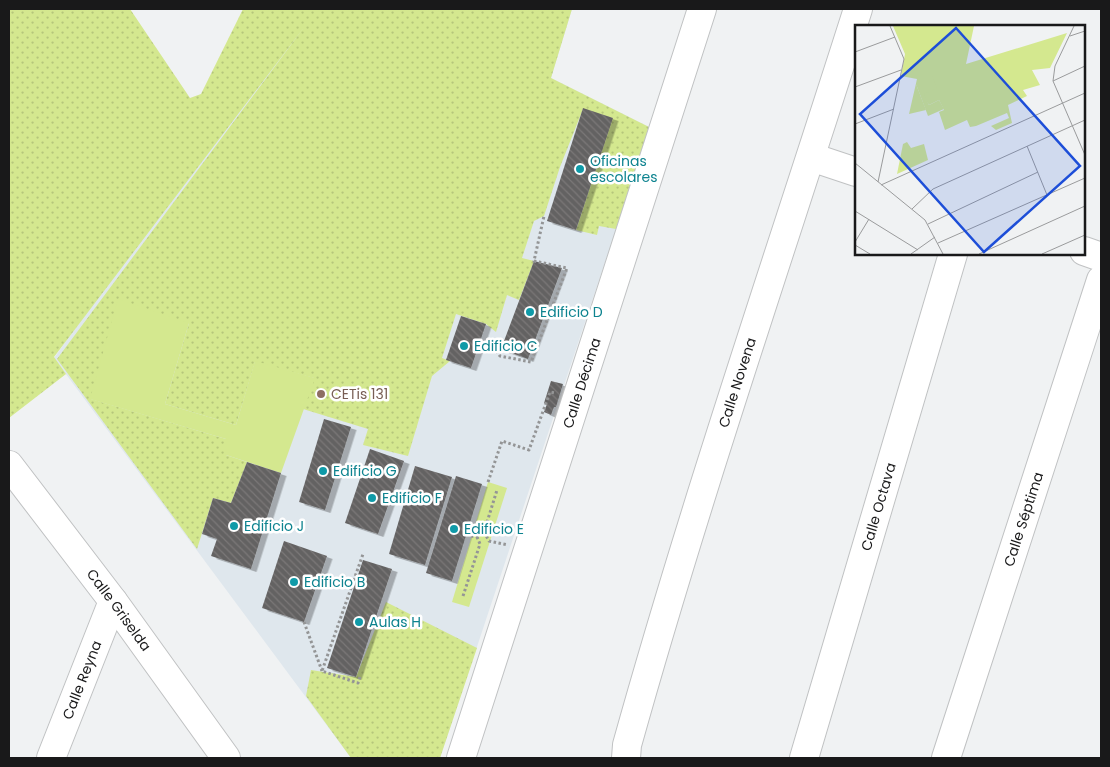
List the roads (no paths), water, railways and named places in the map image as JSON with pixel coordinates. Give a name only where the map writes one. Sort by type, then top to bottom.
[{"type":"street","name":"Calle Décima","points":[[461,758],[702,9]]},
{"type":"street","name":"Calle Novena","points":[[626,758],[627,745],[651,660],[858,9]]},
{"type":"street","points":[[811,157],[855,172]]},
{"type":"street","points":[[1085,250],[1101,257]]},
{"type":"street","name":"Calle Octava","points":[[804,758],[953,255]]},
{"type":"street","name":"Calle Séptima","points":[[946,758],[1101,280]]},
{"type":"street","name":"Calle Griselda","points":[[9,465],[113,601],[226,758]]},
{"type":"street","name":"Calle Reyna","points":[[51,758],[113,601]]},
{"type":"place","name":"Oficinas escolares","points":[[580,169]]},
{"type":"place","name":"Edificio D","points":[[530,312]]},
{"type":"place","name":"Edificio C","points":[[464,346]]},
{"type":"place","name":"CETis 131","points":[[321,394]]},
{"type":"place","name":"Edificio G","points":[[323,471]]},
{"type":"place","name":"Edificio F","points":[[372,498]]},
{"type":"place","name":"Edificio J","points":[[234,526]]},
{"type":"place","name":"Edificio E","points":[[454,529]]},
{"type":"place","name":"Edificio B","points":[[294,582]]},
{"type":"place","name":"Aulas H","points":[[359,622]]}]
